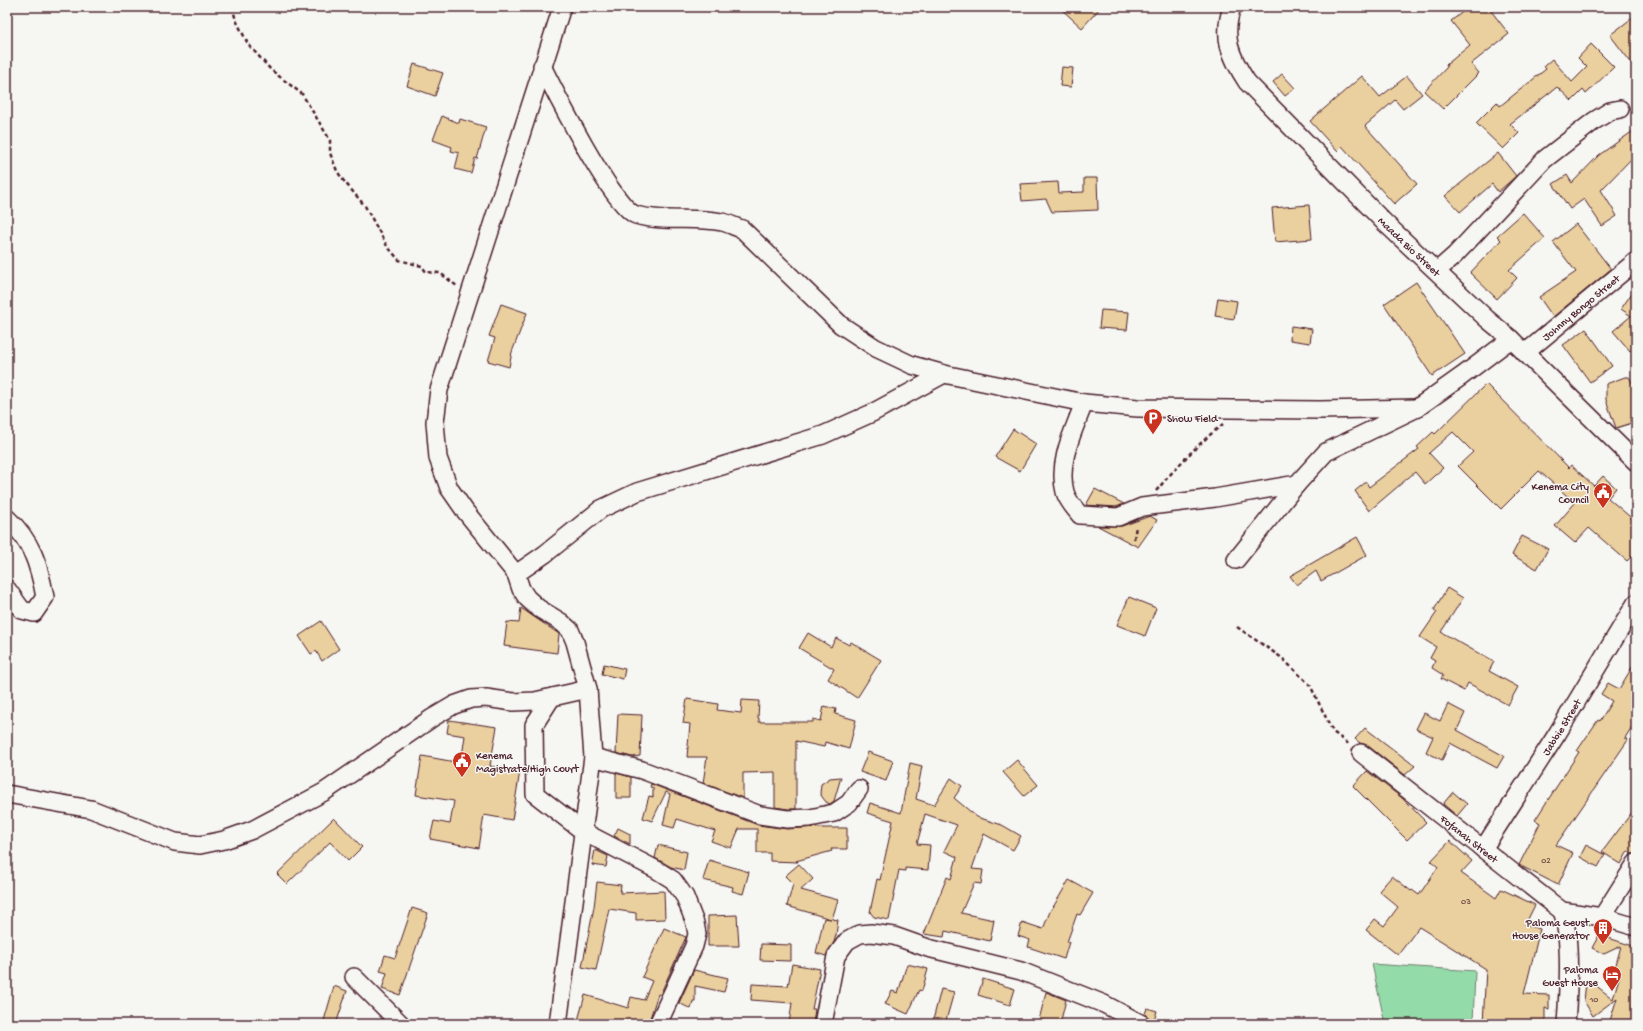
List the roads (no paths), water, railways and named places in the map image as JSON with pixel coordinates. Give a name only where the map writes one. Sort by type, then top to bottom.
[{"type":"street","points":[[558,1024],[593,757],[588,689],[570,630],[561,622],[538,608],[527,598],[521,589],[516,574],[465,511],[449,488],[438,458],[436,422],[439,390],[511,170],[542,66],[562,7]]},
{"type":"street","name":"Maada Bio Street","points":[[1232,7],[1227,21],[1228,44],[1235,64],[1247,82],[1384,222],[1511,339],[1636,462]]},
{"type":"street","points":[[542,66],[568,120],[622,204],[634,214],[648,218],[722,222],[742,229],[841,325],[876,348],[912,365],[944,374],[1084,403],[1138,408],[1243,410],[1417,408]]},
{"type":"street","points":[[1437,271],[1455,255],[1545,159],[1594,121],[1610,111],[1620,109]]},
{"type":"street","name":"Johnny Bongo Street","points":[[1525,353],[1636,261]]},
{"type":"street","points":[[1236,560],[1297,484],[1326,452],[1417,408],[1511,339]]},
{"type":"street","points":[[516,574],[545,554],[601,509],[637,492],[823,434],[872,413],[908,392],[944,374]]},
{"type":"street","points":[[1084,403],[1068,447],[1062,471],[1065,493],[1080,515],[1118,517],[1142,507],[1215,498],[1297,484]]},
{"type":"street","points":[[7,518],[20,530],[35,555],[45,597],[34,613],[22,610],[7,589]]},
{"type":"street","name":"Jabbie Street","points":[[1483,849],[1557,734],[1636,603]]},
{"type":"street","points":[[7,794],[91,809],[175,842],[200,845],[224,840],[252,830],[324,792],[432,718],[471,699],[486,698],[513,702],[535,702],[588,689]]},
{"type":"street","points":[[552,698],[534,724],[535,794],[584,832],[657,870],[673,880],[686,897],[695,923],[696,934],[694,946],[658,1024]]},
{"type":"street","name":"Fofanah Street","points":[[1361,753],[1562,911],[1602,917],[1636,927]]},
{"type":"street","points":[[593,757],[642,770],[760,815],[780,818],[810,818],[834,813],[849,803],[859,789]]},
{"type":"street","points":[[1602,917],[1636,863]]},
{"type":"street","points":[[1562,911],[1566,921],[1567,938],[1566,1024]]},
{"type":"street","points":[[824,1024],[836,956],[847,941],[860,934],[871,933],[894,936],[928,948],[1021,971],[1104,1004],[1142,1024]]},
{"type":"street","points":[[354,977],[401,1024]]},
{"type":"place","name":"Show Field","points":[[1153,435]]},
{"type":"place","name":"Kenema City Council","points":[[1603,509]]},
{"type":"place","name":"Kenema Magistrate/High Court","points":[[462,778]]},
{"type":"place","name":"Paloma Geust House Generator","points":[[1603,945]]},
{"type":"place","name":"Paloma Guest House","points":[[1612,992]]}]
